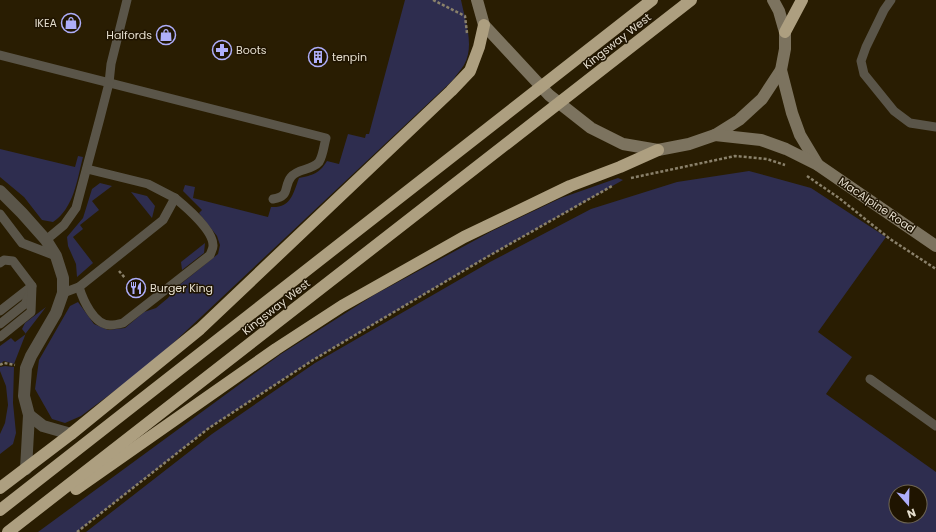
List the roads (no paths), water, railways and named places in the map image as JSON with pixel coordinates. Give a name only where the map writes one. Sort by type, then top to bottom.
[{"type":"highway","name":"Kingsway West","points":[[0,510],[652,0]]},
{"type":"highway","name":"Kingsway West","points":[[8,532],[691,0]]},
{"type":"highway","points":[[785,32],[802,0]]},
{"type":"highway","points":[[0,488],[71,434],[200,329],[451,91],[470,71],[479,47],[484,25]]},
{"type":"highway","points":[[14,532],[276,349],[342,306],[464,237],[570,186],[620,168],[658,150]]},
{"type":"main road","points":[[477,0],[484,25],[549,95],[591,128],[623,144],[658,150],[689,144],[715,135],[739,120],[762,99],[781,70],[785,49],[785,32],[779,11],[773,0]]},
{"type":"main road","name":"MacAlpine Road","points":[[781,70],[792,113],[800,135],[818,165]]},
{"type":"main road","name":"MacAlpine Road","points":[[715,135],[761,140],[786,149],[818,165],[936,246]]},
{"type":"street","points":[[0,192],[22,213],[46,240],[56,256],[63,278],[63,293],[56,313],[31,356],[26,368],[24,396],[29,415],[26,469]]},
{"type":"street","points":[[29,415],[43,426],[71,434]]},
{"type":"lane","points":[[46,240],[64,225],[76,208],[109,83],[111,64],[127,0]]},
{"type":"lane","points":[[891,0],[884,10],[866,47],[861,61],[864,74],[894,111],[910,123],[936,127]]},
{"type":"lane","points":[[0,55],[326,138],[321,158],[318,163],[308,169],[295,172],[290,178],[286,193],[280,198],[273,199]]},
{"type":"lane","points":[[79,287],[83,301],[97,320],[109,325],[123,323],[210,255],[213,247],[212,238],[193,214],[175,198],[148,184],[87,169]]},
{"type":"lane","points":[[63,293],[79,287],[163,220],[175,198]]},
{"type":"lane","points":[[0,214],[22,243],[56,256]]},
{"type":"lane","points":[[0,263],[4,260],[13,261],[32,286],[31,312],[0,337]]},
{"type":"lane","points":[[0,311],[32,286]]},
{"type":"lane","points":[[0,324],[25,304],[32,286]]},
{"type":"lane","points":[[870,379],[936,426]]},
{"type":"place","name":"IKEA","points":[[71,23]]},
{"type":"place","name":"Halfords","points":[[166,35]]},
{"type":"place","name":"Boots","points":[[222,50]]},
{"type":"place","name":"tenpin","points":[[318,57]]},
{"type":"place","name":"Burger King","points":[[136,288]]}]
